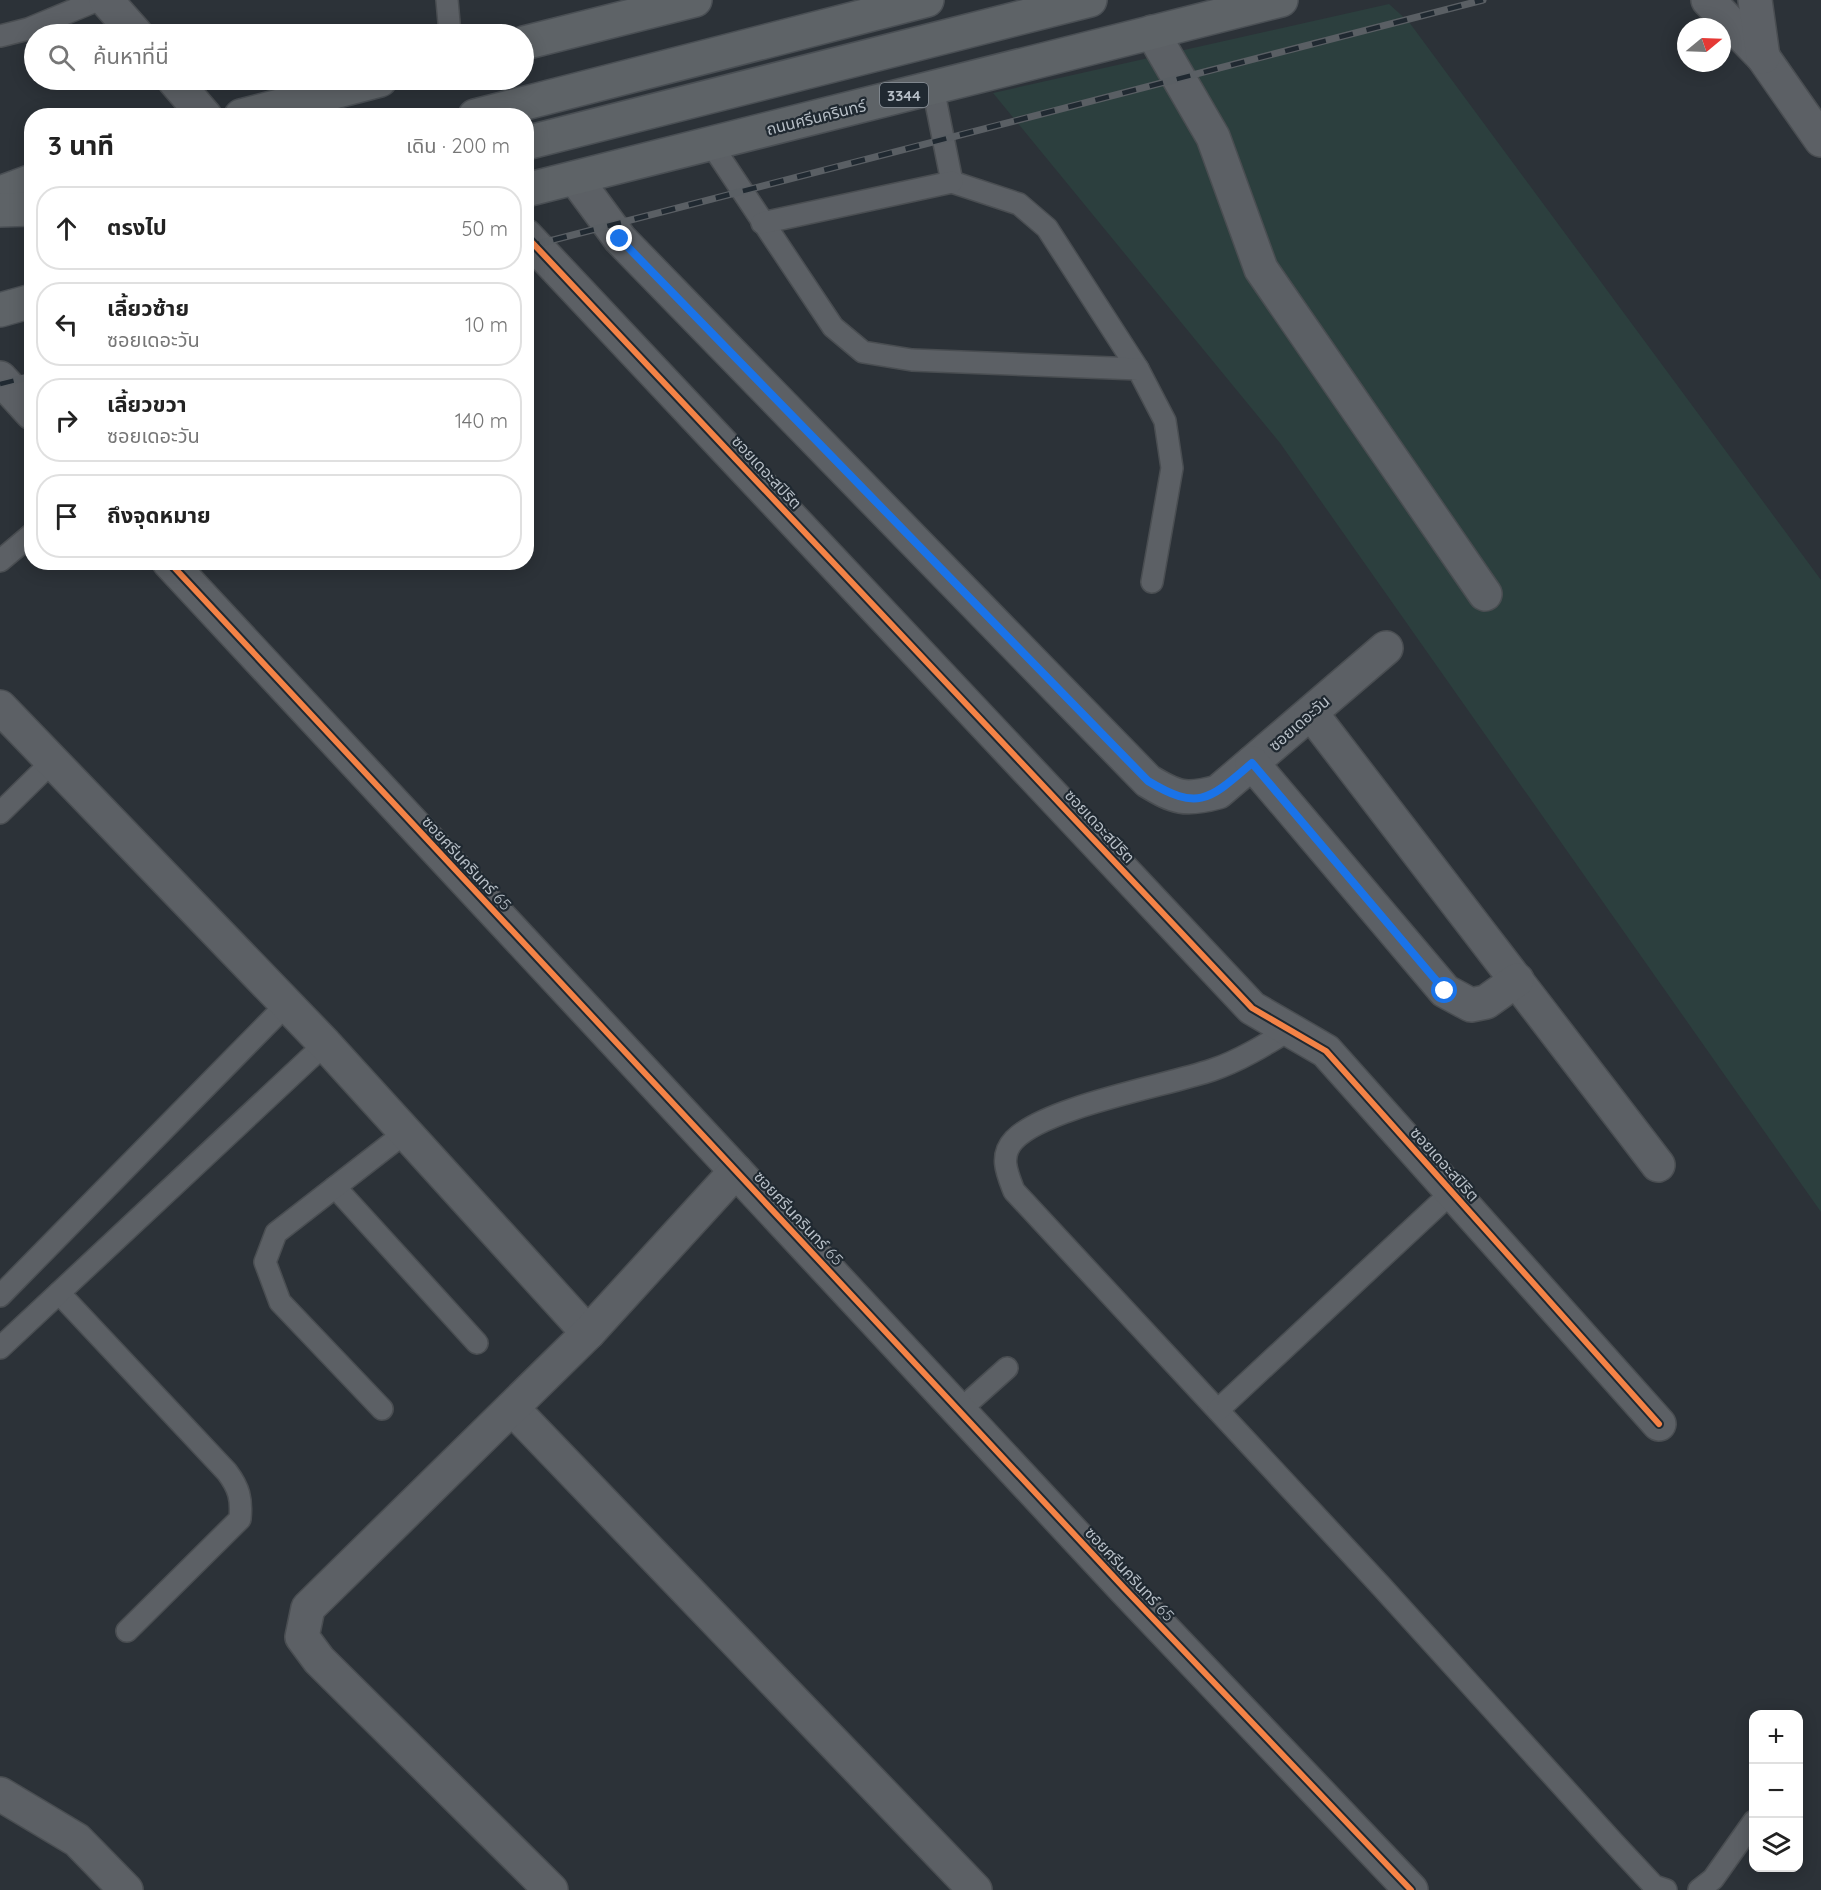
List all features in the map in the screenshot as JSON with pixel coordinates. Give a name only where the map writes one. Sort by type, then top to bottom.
[{"type":"main road","points":[[534,40],[695,0]]},
{"type":"main road","points":[[506,108],[927,0]]},
{"type":"main road","points":[[534,141],[1090,0]]},
{"type":"main road","name":"ถนนศรีนครินทร์","points":[[534,188],[1281,0]]},
{"type":"main road","points":[[272,108],[341,90]]},
{"type":"main road","points":[[0,193],[24,184]]},
{"type":"main road","points":[[0,210],[24,209]]},
{"type":"main road","points":[[0,310],[24,303]]},
{"type":"street","points":[[106,0],[127,24]]},
{"type":"street","points":[[1708,0],[1763,57],[1821,140]]},
{"type":"street","points":[[1755,0],[1763,57]]},
{"type":"street","points":[[1152,32],[1213,137],[1262,269],[1485,594]]},
{"type":"street","points":[[183,90],[199,108]]},
{"type":"street","name":"ซอยเดอะวัน","points":[[575,178],[620,239],[1148,781],[1173,796],[1194,799],[1218,792],[1386,648]]},
{"type":"street","name":"ซอยเดอะสปิริต","points":[[534,245],[1252,1008],[1326,1051],[1659,1424]]},
{"type":"street","points":[[0,378],[24,404]]},
{"type":"street","name":"ซอยศรีนครินทร์ 65","points":[[176,570],[1411,1890]]},
{"type":"street","points":[[0,707],[54,760],[325,1044],[588,1333]]},
{"type":"street","points":[[1311,713],[1658,1165]]},
{"type":"street","points":[[1252,763],[1445,991],[1471,1005],[1486,1002],[1516,980]]},
{"type":"street","points":[[551,1890],[319,1660],[302,1637],[308,1608],[588,1333],[736,1170]]},
{"type":"street","points":[[512,1408],[975,1890]]},
{"type":"street","points":[[0,1794],[77,1840],[126,1890]]},
{"type":"lane","points":[[40,24],[98,0]]},
{"type":"lane","points":[[447,0],[449,24]]},
{"type":"lane","points":[[0,36],[24,30]]},
{"type":"lane","points":[[933,88],[952,182]]},
{"type":"lane","points":[[711,144],[833,327],[863,352],[912,360],[1138,369]]},
{"type":"lane","points":[[762,223],[952,182],[1019,204],[1047,228],[1138,369],[1165,421],[1172,468],[1152,582]]},
{"type":"lane","points":[[0,561],[24,541]]},
{"type":"lane","points":[[0,813],[54,760]]},
{"type":"lane","points":[[0,1296],[286,1004]]},
{"type":"lane","points":[[1289,1030],[1255,1051],[1214,1070],[1049,1118],[1014,1140],[1005,1155],[1005,1169],[1014,1191],[1654,1886],[1666,1890]]},
{"type":"lane","points":[[0,1348],[325,1044]]},
{"type":"lane","points":[[382,1409],[280,1302],[265,1262],[276,1233],[406,1132]]},
{"type":"lane","points":[[335,1187],[477,1343]]},
{"type":"lane","points":[[1218,1410],[1452,1192]]},
{"type":"lane","points":[[59,1293],[227,1472],[237,1485],[242,1501],[240,1519],[127,1631]]},
{"type":"lane","points":[[960,1410],[1007,1368]]},
{"type":"lane","points":[[1699,1890],[1713,1880],[1749,1828]]},
{"type":"green space","points":[[1389,4],[1409,22],[1821,580],[1821,1212],[1280,443],[993,93]]},
{"type":"railway","points":[[534,245],[1483,0]]},
{"type":"railway","points":[[0,384],[24,378]]},
{"type":"cycle path","points":[[534,245],[1252,1008],[1326,1051],[1659,1424]]},
{"type":"cycle path","points":[[176,570],[1125,1589],[1411,1890]]},
{"type":"route","points":[[620,239],[1148,781],[1173,796],[1194,799],[1218,792],[1252,763],[1445,991]]}]
